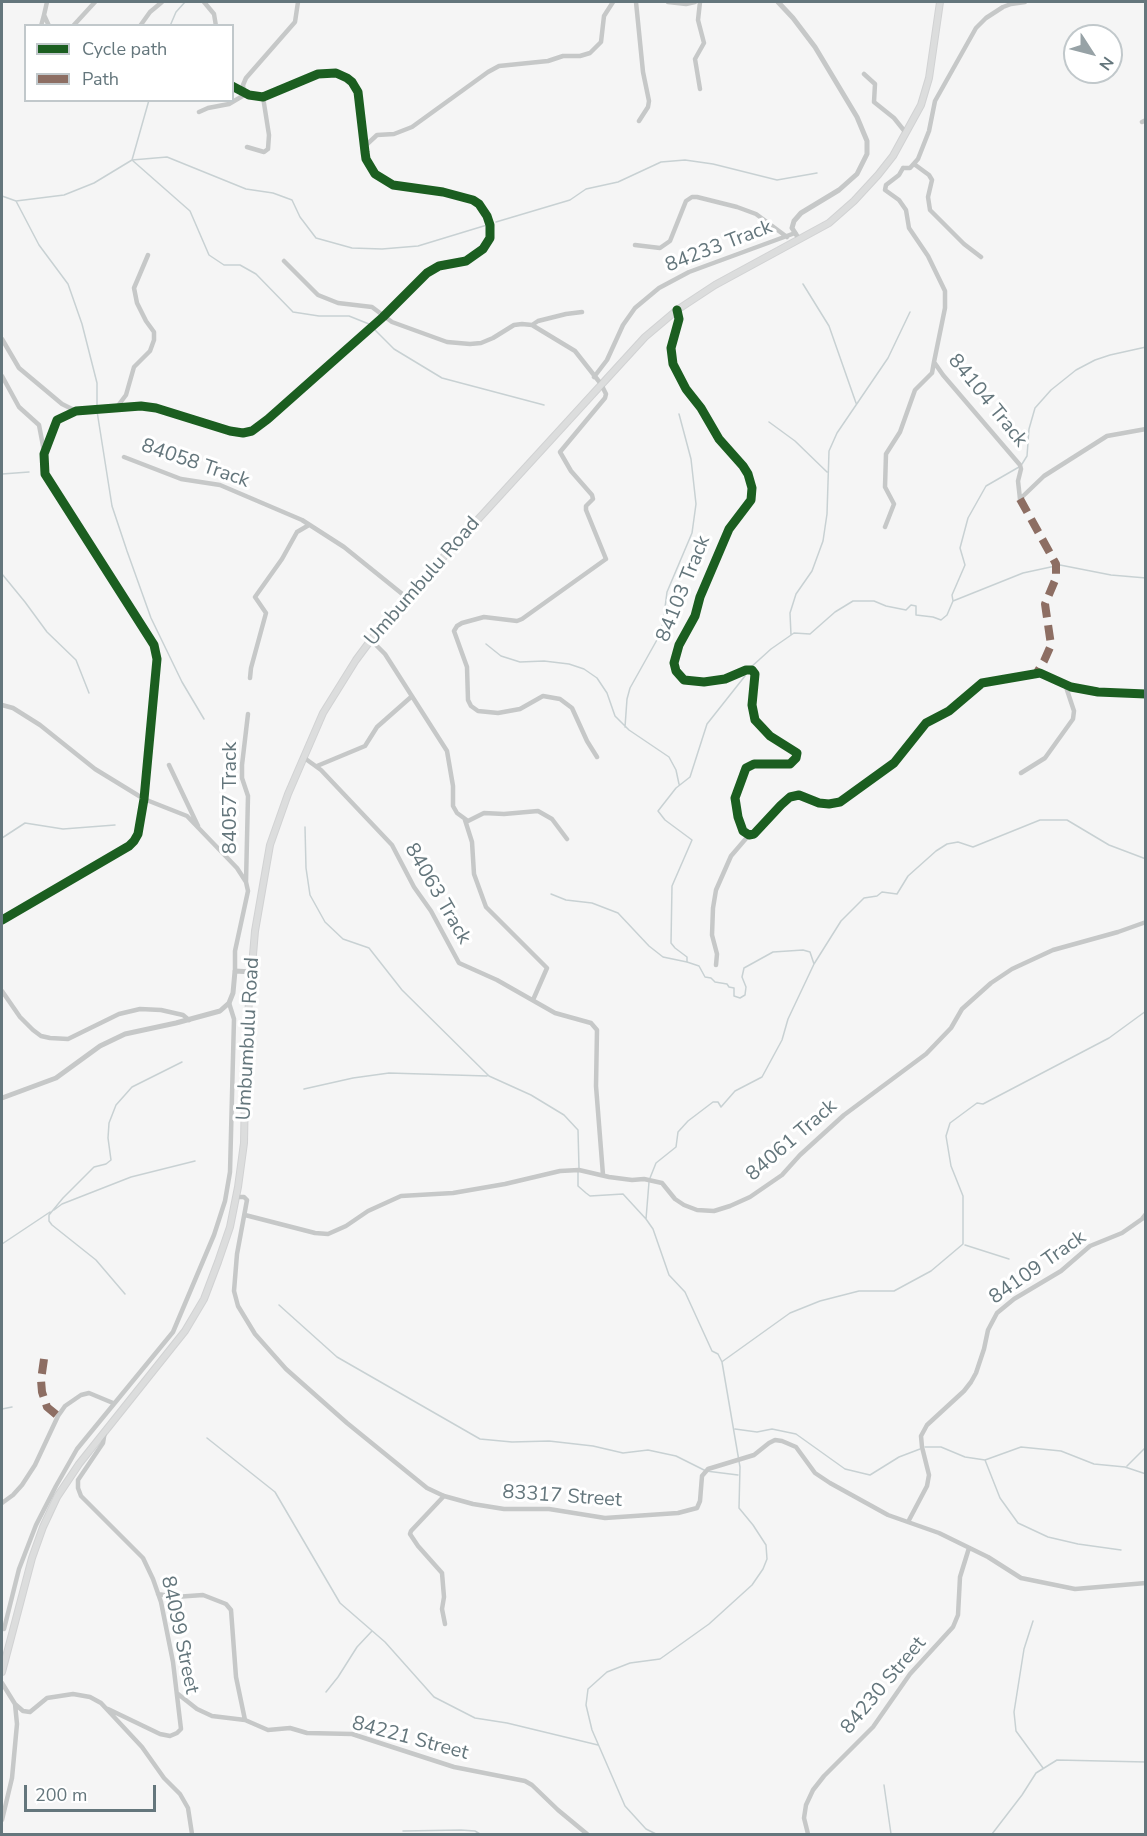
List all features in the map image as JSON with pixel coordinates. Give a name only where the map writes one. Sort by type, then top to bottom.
[{"type":"main road","name":"Umbumbulu Road","points":[[2,1672],[43,1527],[57,1497],[79,1464],[180,1337],[204,1299],[230,1227],[244,1143],[246,1038],[256,922],[270,845],[303,757],[324,713],[370,639],[645,337],[677,310],[715,285],[797,236],[829,223],[878,175],[893,156],[921,105],[929,78],[940,2]]},
{"type":"street","points":[[42,24],[47,2]]},
{"type":"street","points":[[75,24],[95,2]]},
{"type":"street","points":[[141,24],[150,12],[162,2]]},
{"type":"street","points":[[204,2],[214,14],[216,24]]},
{"type":"street","points":[[246,94],[243,89],[244,82],[295,22],[298,2]]},
{"type":"street","points":[[364,147],[377,135],[394,134],[412,127],[499,66],[548,61],[563,56],[580,56],[590,53],[601,42],[604,16],[613,2]]},
{"type":"street","points":[[636,2],[643,72],[649,101],[639,121]]},
{"type":"street","points":[[668,2],[686,4],[695,2]]},
{"type":"street","points":[[700,2],[698,20],[704,43],[695,59],[700,89]]},
{"type":"street","points":[[778,2],[815,47],[860,122],[867,141],[867,154],[857,174],[839,190],[796,218],[792,225],[797,236]]},
{"type":"street","points":[[893,156],[903,168],[908,169],[914,164],[924,146],[935,100],[976,28],[1003,7],[1025,2]]},
{"type":"street","points":[[44,15],[48,24]]},
{"type":"street","points":[[44,453],[57,420],[76,411],[148,407],[230,431],[243,433],[252,431],[383,317],[428,273],[439,266],[465,261],[483,249],[490,238],[490,225],[483,209],[468,198],[403,187],[386,182],[375,174],[370,167],[364,147],[358,92],[352,81],[342,75],[330,72],[318,74],[263,97],[246,94],[234,87]]},
{"type":"street","points":[[864,74],[875,84],[874,102],[894,118],[906,133]]},
{"type":"street","points":[[234,102],[246,94]]},
{"type":"street","points":[[247,147],[264,152],[268,149],[269,135],[263,97]]},
{"type":"street","points":[[199,112],[233,102]]},
{"type":"street","points":[[914,164],[932,180],[928,197],[930,210],[964,244],[981,257]]},
{"type":"street","name":"84104 Track","points":[[903,168],[899,175],[886,185],[885,190],[906,210],[909,228],[928,256],[945,291],[945,308],[934,362],[1020,465],[1018,481],[1020,499],[1044,476],[1107,436],[1146,429]]},
{"type":"street","points":[[635,245],[660,248],[670,241],[687,201],[692,197],[737,207],[756,214],[786,237]]},
{"type":"street","name":"84233 Track","points":[[594,377],[607,360],[623,325],[635,308],[659,288],[689,272],[786,237],[797,236]]},
{"type":"street","points":[[117,407],[126,395],[134,367],[150,351],[154,340],[154,332],[137,303],[134,288],[148,255]]},
{"type":"street","points":[[284,261],[318,295],[338,303],[372,307],[383,317],[424,335],[447,342],[462,344],[488,340],[514,325],[532,325],[575,351],[601,384],[605,398],[560,452],[571,471],[592,495],[593,499],[586,506],[586,510],[606,559],[522,619],[517,621],[484,617],[462,623],[454,631],[467,667],[468,700],[471,706],[478,711],[498,713],[520,708],[543,696],[560,699],[572,708],[597,757]]},
{"type":"street","name":"84103 Track","points":[[677,310],[679,319],[671,348],[673,364],[718,439],[743,466],[752,488],[751,500],[729,529],[700,597],[695,616],[679,645],[674,663],[676,671],[684,680],[704,682],[725,680],[740,672],[752,670],[755,674],[752,705],[755,720],[770,736],[797,753],[796,758],[790,764],[754,764],[746,768],[742,774],[735,798],[735,807],[740,825],[749,835]]},
{"type":"street","points":[[532,325],[537,321],[560,315],[582,312]]},
{"type":"street","points":[[2,339],[19,368],[62,404],[76,411]]},
{"type":"street","points":[[885,527],[894,504],[885,487],[886,454],[900,432],[915,390],[932,373],[934,362]]},
{"type":"street","points":[[2,376],[19,407],[39,425],[45,474],[154,645],[157,659],[144,799],[138,834],[134,841],[2,920]]},
{"type":"street","name":"84058 Track","points":[[124,457],[181,479],[220,485],[302,520],[344,547],[406,597]]},
{"type":"street","points":[[250,678],[250,668],[266,613],[255,597],[282,559],[297,532],[309,525]]},
{"type":"street","points":[[370,639],[385,654],[447,751],[453,786],[453,806],[465,820],[472,842],[474,874],[483,902],[547,968],[533,1000]]},
{"type":"street","points":[[716,965],[717,954],[712,935],[716,890],[731,856],[749,835],[759,831],[772,814],[790,797],[799,795],[819,803],[840,802],[894,763],[926,723],[949,711],[982,683],[1040,673],[1071,687],[1098,692],[1146,694]]},
{"type":"street","points":[[1021,773],[1046,758],[1073,719],[1074,711],[1065,684]]},
{"type":"street","points":[[317,766],[365,746],[377,727],[411,697]]},
{"type":"street","points":[[2,705],[13,708],[40,725],[94,769],[144,799],[186,816],[237,868],[246,882]]},
{"type":"street","name":"84057 Track","points":[[235,971],[235,951],[248,891],[246,882],[248,796],[242,778],[242,765],[248,714]]},
{"type":"street","name":"84063 Track","points":[[303,757],[317,766],[392,844],[414,887],[431,911],[459,963],[555,1013],[591,1023],[597,1030],[596,1086],[603,1175]]},
{"type":"street","points":[[169,765],[200,831]]},
{"type":"street","points":[[465,820],[468,821],[484,813],[538,811],[552,819],[567,839]]},
{"type":"street","name":"84061 Track","points":[[245,1215],[315,1233],[328,1234],[346,1226],[368,1211],[401,1196],[475,1189],[560,1171],[579,1170],[662,1182],[675,1199],[684,1205],[697,1210],[714,1211],[750,1197],[782,1175],[800,1155],[844,1115],[938,1044],[962,1009],[991,983],[1012,969],[1053,950],[1146,922]]},
{"type":"street","points":[[2,1098],[56,1078],[100,1047],[125,1034],[220,1011],[229,1003],[233,993],[235,971],[252,972]]},
{"type":"street","points":[[2,991],[20,1017],[33,1030],[41,1036],[50,1038],[68,1039],[119,1014],[140,1009],[161,1010],[183,1015],[189,1020]]},
{"type":"street","points":[[12,1632],[3,1628],[19,1569],[36,1525],[77,1449],[173,1332],[214,1235],[225,1201],[230,1172],[234,1018],[229,1003]]},
{"type":"street","points":[[225,1201],[244,1197],[248,1200],[245,1215]]},
{"type":"street","name":"84109 Track","points":[[908,1521],[922,1496],[929,1475],[921,1448],[921,1436],[927,1425],[971,1382],[984,1350],[988,1330],[997,1313],[1014,1299],[1061,1271],[1090,1246],[1122,1233],[1146,1214]]},
{"type":"street","name":"83317 Street","points":[[245,1215],[237,1254],[234,1291],[238,1306],[255,1334],[286,1369],[347,1423],[427,1488],[444,1496],[504,1509],[549,1509],[605,1518],[678,1513],[697,1508],[700,1501],[702,1476],[708,1468],[754,1455],[775,1440],[796,1447],[815,1473],[877,1510],[927,1527],[988,1557],[1021,1578],[1058,1587],[1083,1589],[1146,1583]]},
{"type":"street","points":[[173,1332],[180,1337]]},
{"type":"street","points":[[2,1503],[13,1496],[35,1465],[65,1406],[81,1395],[89,1393],[113,1403]]},
{"type":"street","name":"84099 Street","points":[[105,1431],[103,1443],[78,1479],[78,1488],[81,1496],[143,1558],[153,1579],[178,1694],[181,1729],[170,1736],[160,1734],[108,1709]]},
{"type":"street","points":[[444,1496],[410,1534],[442,1573],[444,1597],[442,1609],[445,1624]]},
{"type":"street","name":"84230 Street","points":[[808,1834],[804,1818],[806,1805],[813,1790],[873,1727],[910,1674],[953,1627],[958,1615],[960,1577],[969,1548]]},
{"type":"street","points":[[158,1594],[175,1598],[203,1595],[226,1604],[231,1610],[236,1677],[245,1720]]},
{"type":"street","points":[[2,1683],[15,1704],[23,1711],[30,1712],[47,1698],[72,1694],[95,1699],[108,1709],[185,1801],[192,1834]]},
{"type":"street","name":"84221 Street","points":[[178,1694],[203,1713],[245,1720],[268,1730],[290,1728],[308,1733],[352,1734],[454,1767],[525,1781],[587,1834]]},
{"type":"street","points":[[2,1820],[14,1767],[17,1724],[15,1704]]},
{"type":"waterway","points":[[171,24],[176,12],[185,2]]},
{"type":"waterway","points":[[148,102],[132,160],[190,211],[209,255],[224,265],[240,265],[256,274],[293,312],[319,316],[349,316],[369,324]]},
{"type":"waterway","points":[[2,196],[16,201],[64,195],[94,183],[132,160],[167,157],[246,189],[273,193],[292,200],[300,217],[316,238],[352,248],[382,249],[418,246],[487,225]]},
{"type":"waterway","points":[[496,222],[570,200],[586,189],[618,182],[661,162],[685,160],[713,164],[777,180],[817,173]]},
{"type":"waterway","points":[[16,201],[39,245],[68,284],[82,324],[97,383],[97,406]]},
{"type":"waterway","points":[[803,284],[829,326],[856,403]]},
{"type":"waterway","points":[[791,635],[790,613],[796,594],[812,571],[823,541],[827,514],[829,451],[837,433],[888,358],[910,312]]},
{"type":"waterway","points":[[373,328],[394,349],[442,378],[544,405]]},
{"type":"waterway","points":[[1022,464],[1027,456],[1029,429],[1035,408],[1051,390],[1076,370],[1095,360],[1146,347]]},
{"type":"waterway","points":[[97,411],[112,506],[127,551],[151,618],[182,682],[204,719]]},
{"type":"waterway","points":[[625,727],[630,688],[658,638],[663,623],[667,592],[692,533],[696,504],[691,459],[679,414]]},
{"type":"waterway","points":[[769,422],[795,441],[827,472]]},
{"type":"waterway","points":[[750,668],[794,633],[810,634],[835,612],[853,601],[874,601],[906,610],[911,605],[916,606],[916,615],[941,620],[947,615],[953,601],[952,595],[965,565],[960,548],[968,518],[986,486],[1019,467]]},
{"type":"waterway","points":[[2,474],[29,472]]},
{"type":"waterway","points":[[953,601],[1023,573],[1060,565],[1111,575],[1146,578]]},
{"type":"waterway","points":[[2,574],[47,632],[76,660],[89,693]]},
{"type":"waterway","points":[[486,644],[501,656],[520,662],[544,661],[569,664],[584,669],[597,678],[607,693],[615,716],[629,730],[669,757],[676,770],[679,784]]},
{"type":"waterway","points":[[650,1178],[656,1163],[676,1147],[678,1132],[688,1121],[713,1102],[718,1102],[721,1107],[735,1091],[762,1077],[782,1040],[788,1019],[814,964],[810,952],[803,950],[773,952],[744,968],[742,977],[746,987],[745,995],[740,998],[734,996],[734,988],[705,977],[699,966],[687,962],[687,957],[671,943],[672,886],[692,840],[665,820],[658,811],[676,788],[690,777],[707,724],[745,676]]},
{"type":"waterway","points":[[814,964],[841,921],[864,898],[877,896],[882,892],[897,894],[908,876],[947,844],[958,842],[973,847],[1040,820],[1067,820],[1109,845],[1146,859]]},
{"type":"waterway","points":[[2,838],[25,823],[63,829],[115,825]]},
{"type":"waterway","points":[[305,827],[306,868],[310,895],[325,922],[343,939],[369,948],[402,990],[489,1076],[531,1095],[564,1115],[578,1130],[579,1168]]},
{"type":"waterway","points":[[551,894],[566,900],[592,903],[618,913],[649,946],[663,957],[687,962]]},
{"type":"waterway","points":[[723,1361],[790,1313],[820,1301],[859,1291],[894,1291],[931,1271],[963,1244],[963,1196],[951,1166],[946,1136],[950,1123],[977,1103],[983,1104],[1109,1038],[1146,1011]]},
{"type":"waterway","points":[[125,1294],[96,1260],[52,1225],[49,1215],[94,1167],[111,1160],[108,1138],[109,1123],[116,1105],[132,1087],[182,1062]]},
{"type":"waterway","points":[[304,1089],[389,1073],[487,1076]]},
{"type":"waterway","points":[[54,1210],[62,1204],[131,1177],[195,1161]]},
{"type":"waterway","points":[[578,1172],[578,1186],[590,1196],[623,1194],[646,1219]]},
{"type":"waterway","points":[[649,1182],[646,1219],[653,1229],[669,1275],[685,1292],[712,1351],[718,1354],[722,1362],[740,1467],[739,1508],[766,1545],[767,1559],[752,1585],[709,1624],[660,1659],[630,1663],[607,1672],[588,1689],[586,1705],[592,1730],[625,1806],[646,1829],[656,1834]]},
{"type":"waterway","points":[[2,1244],[50,1212]]},
{"type":"waterway","points":[[965,1245],[1009,1259]]},
{"type":"waterway","points":[[279,1305],[337,1357],[480,1439],[512,1442],[549,1441],[593,1446],[623,1453],[648,1450],[676,1456],[706,1471],[738,1475]]},
{"type":"waterway","points":[[2,1409],[12,1407]]},
{"type":"waterway","points":[[735,1429],[757,1432],[772,1429],[796,1434],[845,1469],[870,1475],[899,1457],[920,1449]]},
{"type":"waterway","points":[[207,1438],[275,1492],[340,1603],[385,1642],[434,1697],[475,1718],[507,1723],[598,1745]]},
{"type":"waterway","points":[[925,1447],[941,1447],[965,1457],[985,1460],[1021,1447],[1061,1451],[1094,1464],[1125,1467],[1146,1474]]},
{"type":"waterway","points":[[1127,1466],[1146,1447]]},
{"type":"waterway","points":[[985,1460],[1000,1498],[1018,1523],[1048,1537],[1121,1550]]},
{"type":"waterway","points":[[1033,1621],[1024,1649],[1014,1712],[1016,1731],[1043,1768]]},
{"type":"waterway","points":[[326,1692],[357,1647],[372,1631]]},
{"type":"waterway","points":[[992,1834],[1036,1773],[1057,1760],[1146,1762]]},
{"type":"waterway","points":[[884,1785],[891,1834]]},
{"type":"waterway","points":[[403,1831],[461,1830],[475,1831],[480,1834]]},
{"type":"marked path","points":[[1020,499],[1056,564],[1056,578],[1045,604],[1051,645],[1036,674]]},
{"type":"marked path","points":[[44,1359],[42,1392],[47,1407],[58,1416]]},
{"type":"cycle path","points":[[2,920],[129,846],[138,834],[144,799],[157,659],[154,645],[45,474],[44,454],[57,420],[76,411],[141,406],[156,408],[230,431],[243,433],[252,431],[383,317],[427,273],[439,266],[466,261],[483,249],[490,238],[487,216],[479,204],[473,200],[443,192],[393,185],[375,174],[366,159],[358,92],[347,78],[336,73],[318,74],[263,97],[249,95],[234,87]]},
{"type":"cycle path","points":[[677,310],[679,319],[671,348],[673,364],[686,389],[701,408],[719,439],[743,466],[752,488],[751,500],[729,529],[700,597],[695,616],[679,645],[674,663],[676,671],[684,680],[704,682],[725,679],[746,670],[752,670],[755,674],[752,705],[755,720],[770,736],[797,753],[796,758],[790,764],[754,764],[746,768],[735,798],[743,831],[749,835],[754,834],[790,797],[799,795],[819,803],[840,802],[894,763],[926,723],[949,711],[982,683],[1040,673],[1071,687],[1098,692],[1146,694]]}]
